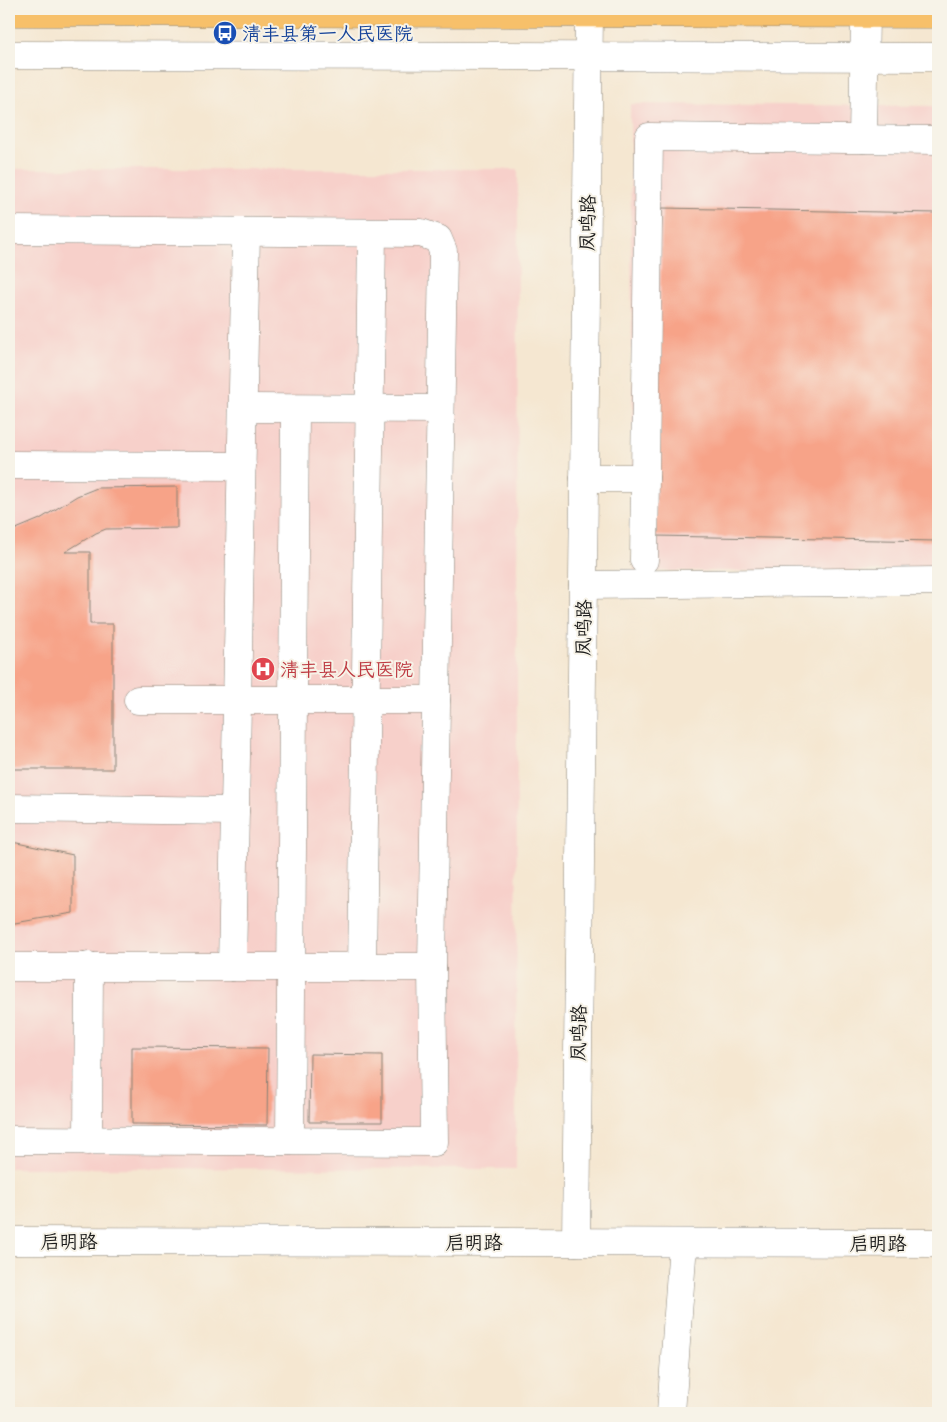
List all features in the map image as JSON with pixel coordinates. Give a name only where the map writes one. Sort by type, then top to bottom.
[{"type":"main road","points":[[9,12],[938,14]]},
{"type":"street","name":"凤鸣路","points":[[576,1242],[589,13]]},
{"type":"street","points":[[863,139],[864,14]]},
{"type":"street","points":[[9,55],[938,58]]},
{"type":"street","points":[[644,560],[648,137],[938,140]]},
{"type":"street","points":[[9,230],[421,233],[438,239],[443,251],[432,967],[434,1142],[9,1140]]},
{"type":"street","points":[[232,967],[246,232]]},
{"type":"street","points":[[362,967],[372,233]]},
{"type":"street","points":[[243,408],[440,409]]},
{"type":"street","points":[[290,1141],[295,409]]},
{"type":"street","points":[[9,465],[242,466]]},
{"type":"street","points":[[584,478],[645,478]]},
{"type":"street","points":[[583,585],[938,581]]},
{"type":"street","points":[[138,700],[436,700]]},
{"type":"street","points":[[9,808],[235,811]]},
{"type":"street","points":[[88,1140],[89,966]]},
{"type":"street","points":[[9,967],[432,967]]},
{"type":"street","name":"启明路","points":[[9,1241],[938,1243]]},
{"type":"street","points":[[671,1413],[683,1243]]},
{"type":"shaded area","points":[[630,104],[938,106],[938,571],[634,571]]},
{"type":"shaded area","name":"清丰县人民医院","points":[[9,169],[518,169],[516,1169],[9,1168]]},
{"type":"building","points":[[662,208],[938,213],[938,541],[655,536]]},
{"type":"building","points":[[177,487],[177,528],[106,529],[65,552],[90,552],[90,624],[113,624],[113,769],[9,769],[9,532],[40,519],[77,496],[97,488]]},
{"type":"building","points":[[9,842],[73,855],[73,913],[9,924]]},
{"type":"building","points":[[132,1047],[268,1048],[267,1125],[132,1124]]},
{"type":"building","points":[[310,1054],[382,1055],[382,1122],[309,1122]]},
{"type":"place","name":"清丰县第一人民医院","points":[[225,33]]},
{"type":"place","name":"清丰县人民医院","points":[[263,669]]}]
